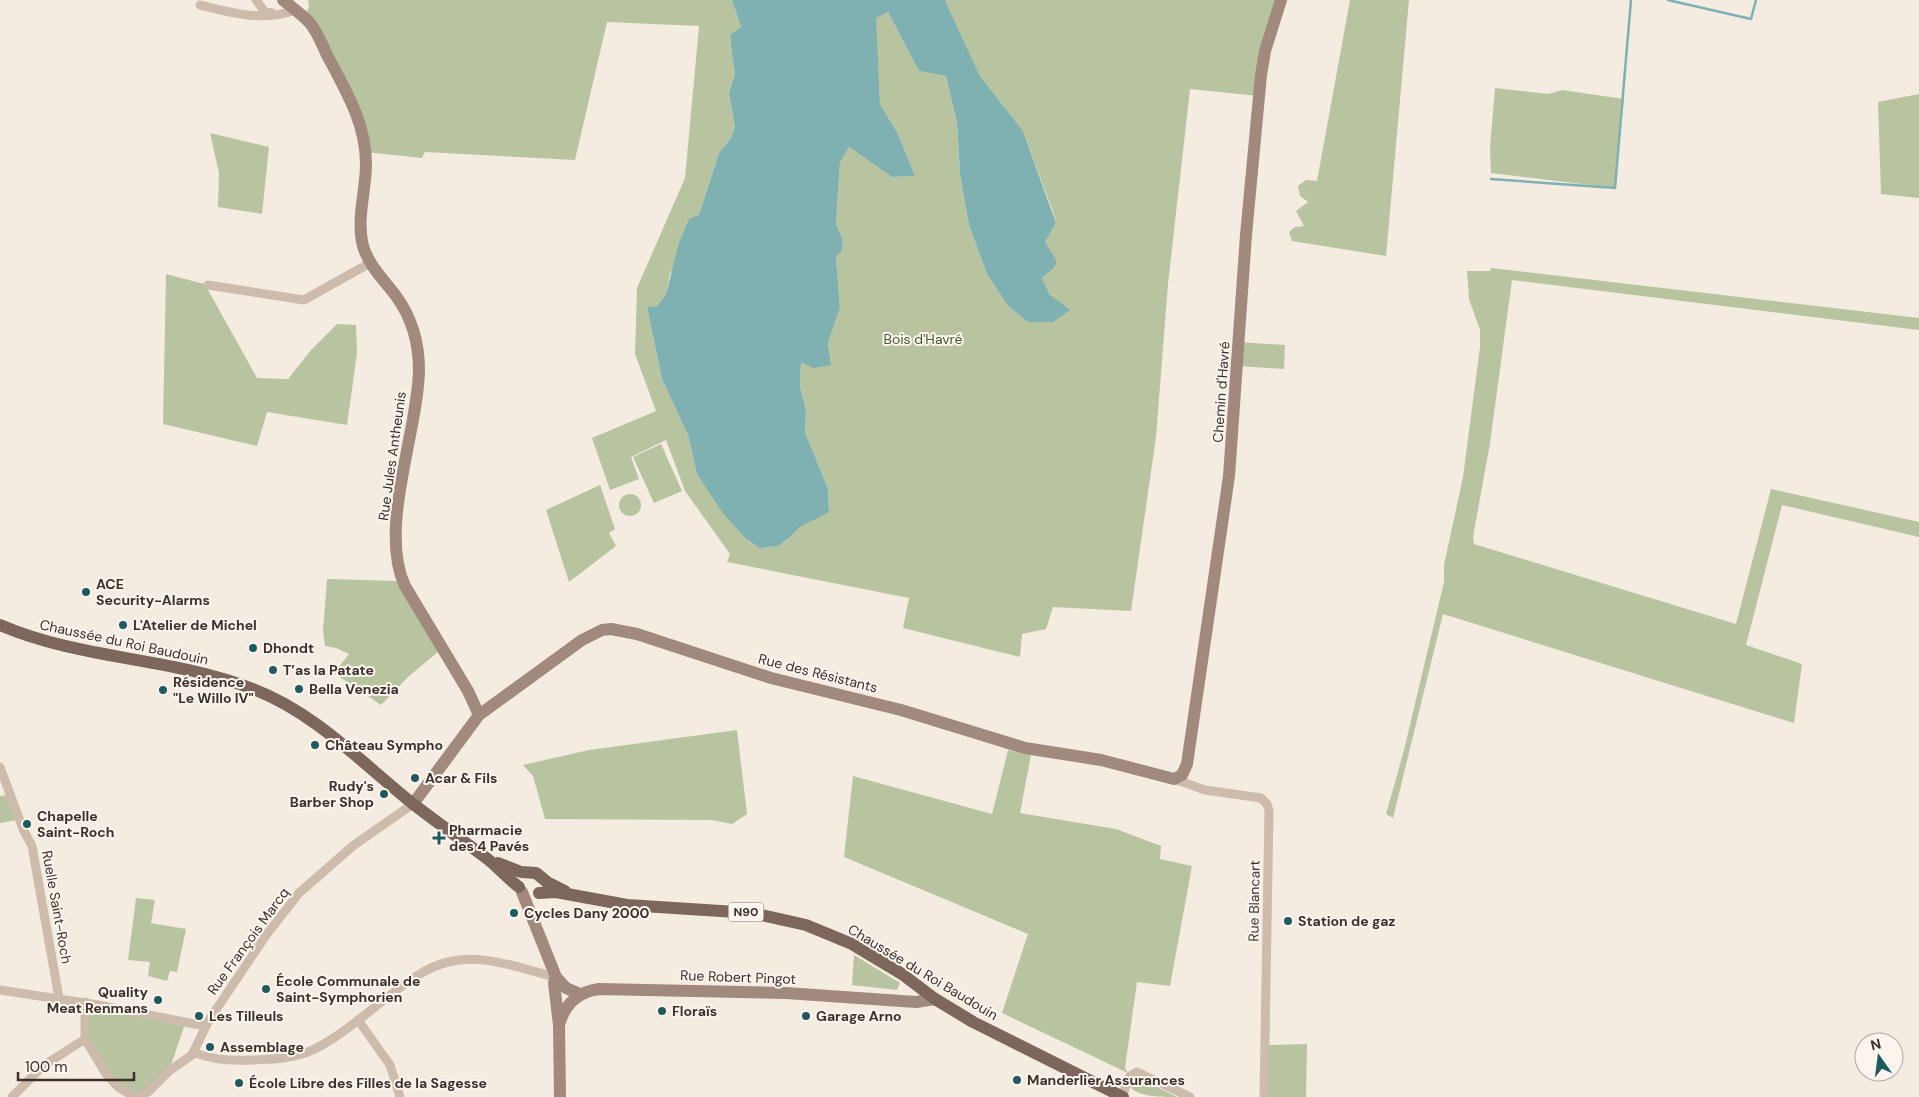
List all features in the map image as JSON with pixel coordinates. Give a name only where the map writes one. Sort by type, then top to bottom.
[{"type":"main road","name":"Chaussée du Roi Baudouin","points":[[0,625],[45,642],[188,670],[255,689],[307,719],[413,804],[486,858],[520,889]]},
{"type":"main road","name":"Chaussée du Roi Baudouin","points":[[486,858],[514,870],[527,873]]},
{"type":"main road","points":[[534,872],[540,876],[543,885],[538,894],[529,896],[520,889],[520,879],[527,873],[534,872]]},
{"type":"main road","name":"Chaussée du Roi Baudouin","points":[[540,876],[552,885],[577,895]]},
{"type":"main road","name":"Chaussée du Roi Baudouin","points":[[538,894],[577,895],[627,905],[752,913],[806,925],[852,944],[902,974],[973,1022],[1123,1097]]},
{"type":"street","points":[[256,0],[265,12],[280,16]]},
{"type":"street","name":"Rue Jules Antheunis","points":[[283,0],[310,23],[356,110],[361,128],[366,170],[360,229],[363,246],[370,263],[405,309],[412,324],[418,354],[418,384],[398,508],[396,549],[398,569],[405,586],[468,691],[479,715]]},
{"type":"street","name":"Chemin d'Havré","points":[[1174,779],[1182,775],[1187,764],[1221,538],[1234,420],[1246,235],[1259,89],[1265,51],[1281,0]]},
{"type":"street","points":[[200,5],[235,14],[280,16],[295,10]]},
{"type":"street","points":[[208,285],[304,300],[370,263]]},
{"type":"street","name":"Rue des Résistants","points":[[479,715],[582,640],[602,630],[611,629],[637,634],[771,678],[901,710],[1024,748],[1108,762],[1174,779]]},
{"type":"street","points":[[413,804],[479,715]]},
{"type":"street","name":"Ruelle Saint-Roch","points":[[0,767],[23,829],[32,846],[59,998]]},
{"type":"street","name":"Rue Blancart","points":[[1174,779],[1205,790],[1257,796],[1267,804],[1269,811],[1264,1097]]},
{"type":"street","name":"Rue François Marcq","points":[[193,1052],[205,1026],[267,934],[299,893],[354,845],[413,804]]},
{"type":"street","points":[[520,889],[532,914],[556,977],[566,988],[580,994],[565,1008],[559,1025]]},
{"type":"street","points":[[532,914],[532,907],[538,894]]},
{"type":"street","points":[[85,1002],[85,1039],[106,1074],[118,1087],[131,1095],[141,1096],[153,1089],[170,1071],[187,1061],[193,1052],[238,1061],[288,1058],[308,1052],[358,1020],[427,969],[450,961],[471,958],[492,961],[556,977]]},
{"type":"street","points":[[556,977],[554,983],[559,1025],[560,1097]]},
{"type":"street","name":"Rue Robert Pingot","points":[[580,994],[594,989],[609,988],[786,993],[916,1002],[935,998]]},
{"type":"street","points":[[0,990],[85,1002],[205,1026]]},
{"type":"street","points":[[358,1020],[390,1065],[400,1097]]},
{"type":"street","points":[[12,1097],[49,1062],[85,1039]]},
{"type":"street","points":[[1123,1097],[1130,1076],[1137,1072],[1190,1097]]},
{"type":"street","points":[[114,1097],[118,1087]]},
{"type":"green space","name":"Bois d'Havré","points":[[308,0],[732,0],[741,27],[731,35],[735,74],[729,93],[735,127],[731,138],[719,153],[699,215],[670,274],[666,294],[657,306],[647,307],[662,379],[688,435],[697,474],[745,538],[762,547],[773,547],[784,542],[801,526],[829,512],[828,489],[805,432],[806,409],[800,387],[801,362],[831,365],[828,343],[840,308],[836,257],[842,251],[843,240],[836,224],[840,161],[849,147],[892,177],[915,176],[898,134],[880,104],[875,18],[888,12],[919,71],[946,76],[957,123],[960,174],[969,225],[987,274],[1008,306],[1028,322],[1053,322],[1050,295],[1042,278],[1053,269],[1045,242],[1056,223],[1053,212],[1023,131],[980,76],[945,0],[1281,0],[1258,96],[1190,89],[1168,284],[1156,437],[1131,611],[1053,607],[1046,629],[1022,634],[1020,657],[903,628],[909,598],[727,562],[730,554],[685,491],[666,440],[631,457],[639,479],[610,490],[592,438],[656,411],[635,354],[637,288],[685,178],[699,26],[607,22],[575,160],[425,152],[422,158],[365,152],[365,144],[303,17],[309,8]]},
{"type":"green space","points":[[1350,0],[1409,0],[1386,256],[1292,241],[1289,232],[1295,227],[1304,226],[1296,211],[1308,202],[1300,196],[1298,186],[1306,180],[1317,181]]},
{"type":"green space","points":[[1495,88],[1548,94],[1562,90],[1624,99],[1615,188],[1491,173],[1490,147]]},
{"type":"green space","points":[[1919,94],[1919,198],[1881,194],[1878,102]]},
{"type":"green space","points":[[210,133],[269,147],[262,214],[218,207],[219,173]]},
{"type":"green space","points":[[1491,268],[1919,318],[1919,330],[1512,280],[1490,443],[1473,537],[1474,544],[1736,624],[1771,489],[1919,522],[1919,537],[1782,505],[1746,645],[1802,664],[1794,723],[1443,614],[1393,818],[1386,814],[1404,750],[1444,582],[1444,565],[1463,477],[1480,347],[1480,330],[1469,299],[1467,271],[1490,271]]},
{"type":"green space","points":[[166,274],[208,285],[207,288],[257,378],[288,379],[311,350],[337,324],[356,325],[357,353],[347,425],[267,412],[257,446],[163,424]]},
{"type":"green space","points":[[1239,342],[1285,345],[1284,369],[1237,366]]},
{"type":"green space","points":[[661,444],[682,491],[654,503],[633,457]]},
{"type":"green space","points":[[600,485],[615,529],[609,533],[616,546],[569,582],[546,510]]},
{"type":"green space","points":[[626,494],[634,494],[641,501],[641,509],[634,516],[626,516],[619,509],[619,501]]},
{"type":"green space","points":[[327,579],[398,581],[438,652],[408,677],[381,705],[334,673],[349,654],[336,648],[325,646],[323,631]]},
{"type":"green space","points":[[737,730],[747,814],[732,824],[712,820],[545,819],[533,776],[523,765],[589,750]]},
{"type":"green space","points":[[1008,750],[1031,755],[1020,813],[1116,829],[1161,846],[1160,859],[1192,866],[1170,986],[1137,982],[1125,1068],[1128,1073],[1002,1013],[1028,934],[844,857],[853,776],[992,814]]},
{"type":"green space","points":[[8,795],[17,820],[0,823],[0,796]]},
{"type":"green space","points":[[136,898],[155,900],[151,923],[186,929],[177,972],[170,971],[167,981],[148,976],[150,962],[128,960]]},
{"type":"green space","points":[[854,955],[900,983],[897,990],[852,985]]},
{"type":"green space","points":[[92,1008],[186,1021],[169,1071],[141,1096],[118,1087],[85,1039],[87,1012]]},
{"type":"green space","points":[[1307,1044],[1306,1097],[1268,1097],[1268,1045]]},
{"type":"green space","points":[[1135,1075],[1142,1076],[1141,1079],[1177,1097],[1150,1096],[1133,1090],[1130,1086]]},
{"type":"water","points":[[732,0],[945,0],[980,76],[1023,131],[1056,223],[1045,242],[1057,262],[1053,269],[1042,278],[1050,295],[1070,310],[1053,322],[1028,322],[1008,306],[987,274],[969,225],[960,174],[957,123],[946,76],[919,71],[888,12],[876,18],[880,104],[898,134],[915,176],[892,177],[849,147],[840,162],[836,224],[843,240],[842,251],[836,257],[840,308],[828,343],[831,365],[813,368],[801,362],[800,387],[806,409],[805,432],[828,489],[829,512],[800,527],[778,546],[760,548],[745,538],[723,513],[697,474],[688,435],[662,379],[647,307],[657,306],[666,294],[679,243],[689,219],[699,215],[719,153],[731,138],[735,127],[729,93],[735,74],[730,35],[741,27]]},
{"type":"waterway","points":[[1491,179],[1615,188],[1631,0]]},
{"type":"waterway","points":[[1668,0],[1751,19],[1756,0]]},
{"type":"place","name":"ACE Security-Alarms","points":[[86,592]]},
{"type":"place","name":"L'Atelier de Michel","points":[[123,625]]},
{"type":"place","name":"Dhondt","points":[[253,648]]},
{"type":"place","name":"T’as la Patate","points":[[273,670]]},
{"type":"place","name":"Bella Venezia","points":[[299,689]]},
{"type":"place","name":"Résidence \"Le Willo IV\"","points":[[163,690]]},
{"type":"place","name":"Château Sympho","points":[[315,745]]},
{"type":"place","name":"Acar & Fils","points":[[415,778]]},
{"type":"place","name":"Rudy's Barber Shop","points":[[384,794]]},
{"type":"place","name":"Chapelle Saint-Roch","points":[[27,824]]},
{"type":"place","name":"Pharmacie des 4 Pavés","points":[[439,838]]},
{"type":"place","name":"Cycles Dany 2000","points":[[514,913]]},
{"type":"place","name":"Station de gaz","points":[[1288,921]]},
{"type":"place","name":"École Communale de Saint-Symphorien","points":[[266,989]]},
{"type":"place","name":"Quality Meat Renmans","points":[[158,1000]]},
{"type":"place","name":"Floraïs","points":[[662,1011]]},
{"type":"place","name":"Les Tilleuls","points":[[199,1016]]},
{"type":"place","name":"Garage Arno","points":[[806,1016]]},
{"type":"place","name":"Assemblage","points":[[210,1047]]},
{"type":"place","name":"Manderlier Assurances","points":[[1017,1080]]},
{"type":"place","name":"École Libre des Filles de la Sagesse","points":[[239,1083]]}]
